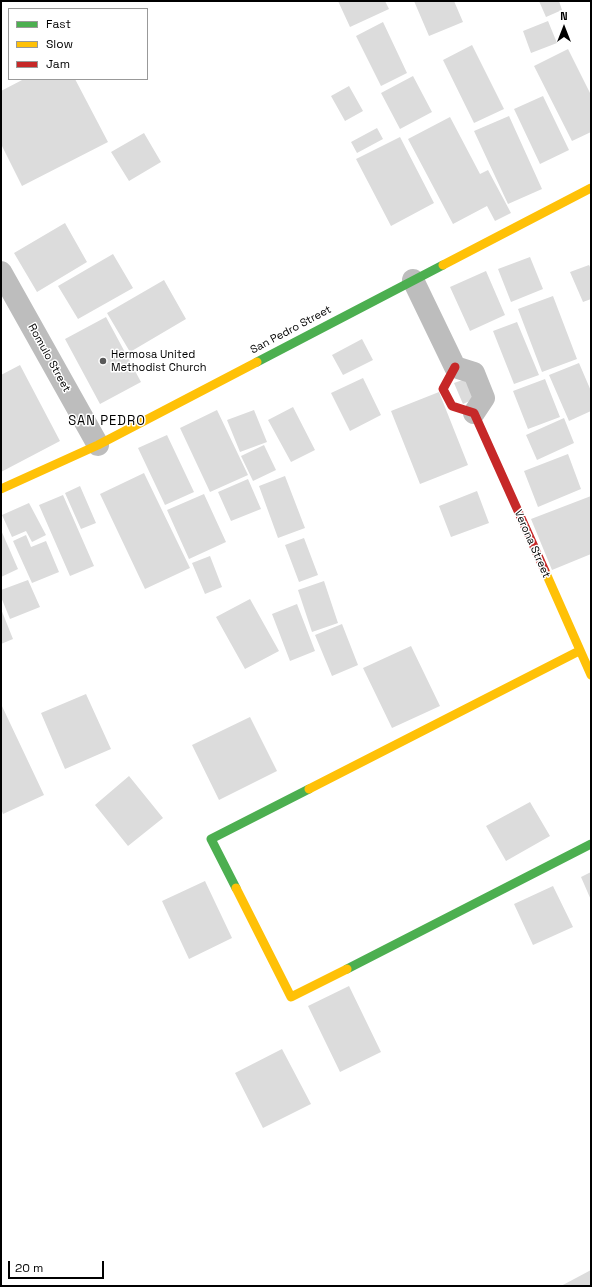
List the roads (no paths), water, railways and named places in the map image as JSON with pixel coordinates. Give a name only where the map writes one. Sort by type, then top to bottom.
[{"type":"street","name":"San Pedro Street","points":[[1,489],[98,445],[591,188]]},
{"type":"street","name":"Romulo Street","points":[[1,272],[98,445]]},
{"type":"street","points":[[413,280],[455,367],[474,373],[484,398],[474,413],[452,406],[443,389],[455,367]]},
{"type":"street","name":"Verona Street","points":[[474,413],[591,675]]},
{"type":"street","points":[[579,650],[211,839],[291,996],[591,844]]},
{"type":"place","name":"Hermosa United Methodist Church","points":[[103,361]]},
{"type":"district","name":"SAN PEDRO","points":[[107,421]]}]
